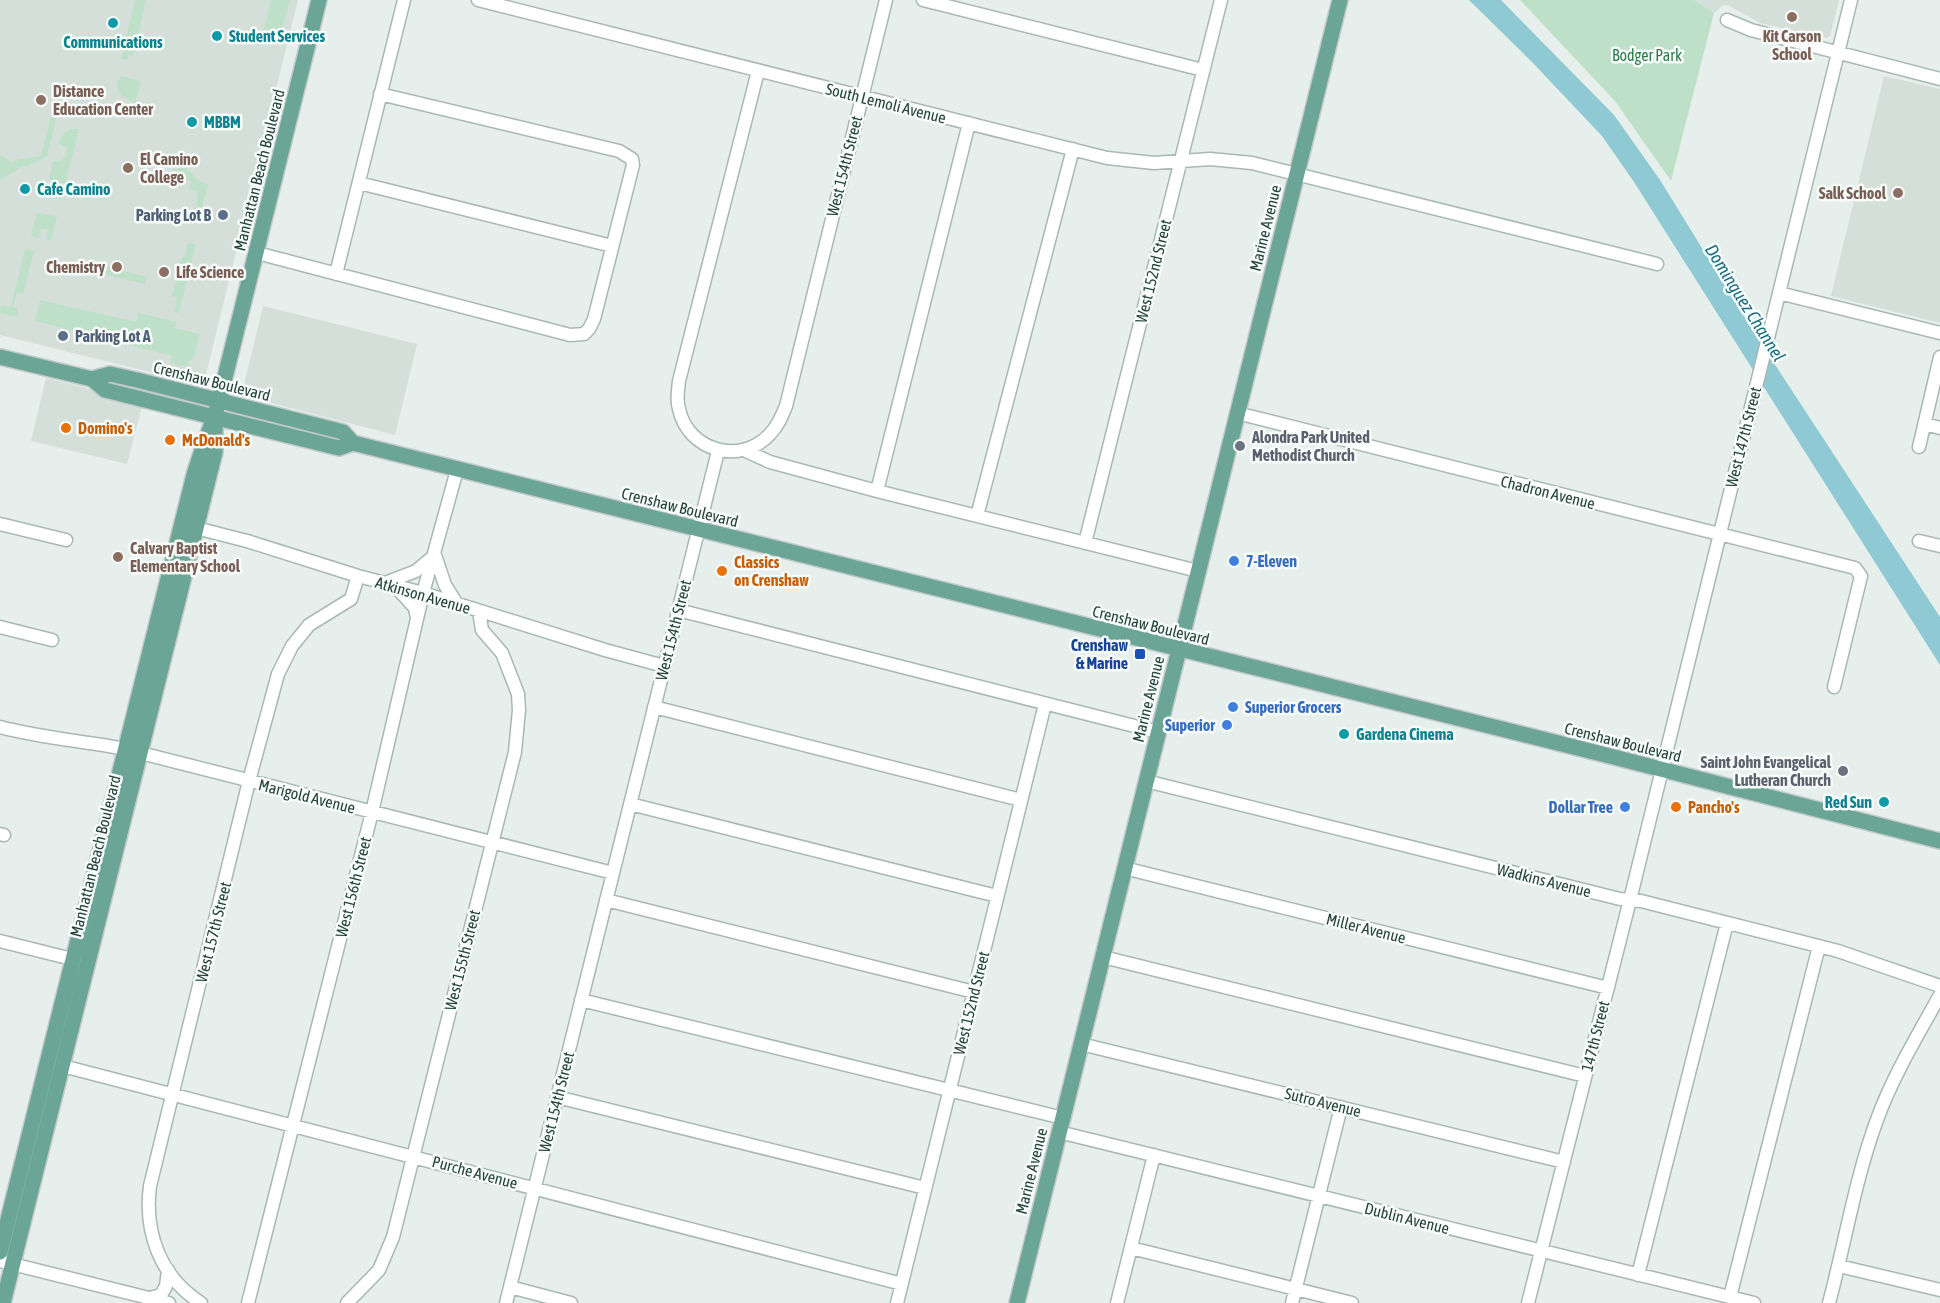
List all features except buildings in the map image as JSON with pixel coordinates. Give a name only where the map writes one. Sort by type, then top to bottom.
[{"type":"main road","name":"Manhattan Beach Boulevard","points":[[3,1303],[6,1262],[189,526],[201,448],[215,417],[320,0]]},
{"type":"main road","name":"Marine Avenue","points":[[1017,1303],[1340,0]]},
{"type":"main road","name":"Crenshaw Boulevard","points":[[0,357],[92,380],[105,390],[339,448],[354,443]]},
{"type":"main road","name":"Crenshaw Boulevard","points":[[92,380],[110,374],[219,401],[343,432],[354,443],[457,470],[1940,841]]},
{"type":"main road","name":"Manhattan Beach Boulevard","points":[[0,1252],[55,1064]]},
{"type":"street","points":[[336,274],[404,0]]},
{"type":"street","name":"South Lemoli Avenue","points":[[478,0],[1122,160],[1154,163],[1210,159],[1237,161],[1657,264]]},
{"type":"street","name":"West 154th Street","points":[[746,451],[771,434],[786,406],[886,0]]},
{"type":"street","points":[[923,0],[1203,70]]},
{"type":"street","name":"West 152nd Street","points":[[1085,543],[1221,0]]},
{"type":"street","name":"West 147th Street","points":[[1662,770],[1851,0]]},
{"type":"street","points":[[1727,20],[1751,30],[1940,79]]},
{"type":"street","points":[[758,71],[679,381],[677,398],[679,411],[687,428],[698,440],[718,451],[746,451],[770,462],[876,491],[1198,571]]},
{"type":"street","points":[[257,253],[570,335],[584,334],[589,329],[594,320],[633,165],[632,159],[619,150],[380,94]]},
{"type":"street","points":[[876,491],[969,123]]},
{"type":"street","points":[[977,516],[1073,149]]},
{"type":"street","points":[[359,183],[612,246]]},
{"type":"street","points":[[1779,293],[1940,333]]},
{"type":"street","points":[[1919,447],[1939,365]]},
{"type":"street","name":"Chadron Avenue","points":[[1238,414],[1855,568],[1860,576],[1834,687]]},
{"type":"street","points":[[1925,424],[1940,428]]},
{"type":"street","name":"West 154th Street","points":[[506,1303],[718,451]]},
{"type":"street","name":"West 156th Street","points":[[248,1303],[372,812],[423,593],[457,470]]},
{"type":"street","points":[[0,524],[66,540]]},
{"type":"street","name":"Atkinson Avenue","points":[[189,526],[247,541],[604,650],[664,666]]},
{"type":"street","points":[[1919,541],[1940,546]]},
{"type":"street","points":[[417,618],[415,608],[389,584],[409,574],[435,555],[445,585],[457,604]]},
{"type":"street","name":"West 157th Street","points":[[201,1303],[181,1287],[168,1270],[150,1233],[148,1204],[157,1156],[249,781],[283,661],[309,625],[351,599],[358,576]]},
{"type":"street","points":[[678,610],[1158,732]]},
{"type":"street","name":"West 155th Street","points":[[347,1303],[371,1280],[386,1255],[393,1237],[515,752],[519,710],[518,694],[502,653],[482,630],[479,611]]},
{"type":"street","points":[[0,627],[52,640]]},
{"type":"street","name":"West 152nd Street","points":[[897,1303],[1045,704]]},
{"type":"street","points":[[654,707],[1021,800]]},
{"type":"street","name":"Marigold Avenue","points":[[0,728],[31,736],[93,743],[132,751],[613,873]]},
{"type":"street","name":"147th Street","points":[[1528,1303],[1662,770]]},
{"type":"street","name":"Wadkins Avenue","points":[[1146,781],[1819,946],[1940,986]]},
{"type":"street","points":[[630,804],[997,896]]},
{"type":"street","name":"Miller Avenue","points":[[1124,868],[1608,988]]},
{"type":"street","points":[[606,900],[974,992]]},
{"type":"street","points":[[1638,1275],[1727,923]]},
{"type":"street","points":[[0,940],[80,961]]},
{"type":"street","points":[[1730,1297],[1819,946]]},
{"type":"street","points":[[1103,957],[1585,1076]]},
{"type":"street","points":[[1830,1303],[1864,1164],[1878,1118],[1898,1071],[1940,995]]},
{"type":"street","name":"Dublin Avenue","points":[[581,1000],[949,1090],[1154,1155],[1754,1303]]},
{"type":"street","name":"Sutro Avenue","points":[[1081,1044],[1564,1162]]},
{"type":"street","name":"Purche Avenue","points":[[55,1064],[902,1284]]},
{"type":"street","points":[[557,1097],[925,1188]]},
{"type":"street","points":[[1292,1303],[1341,1107]]},
{"type":"street","points":[[1117,1303],[1154,1155]]},
{"type":"street","points":[[1131,1248],[1352,1303]]},
{"type":"street","points":[[6,1262],[169,1303]]},
{"type":"street","points":[[1839,1266],[1940,1290]]},
{"type":"street","points":[[150,1298],[161,1295],[166,1286],[168,1270]]},
{"type":"street","points":[[510,1287],[571,1303]]},
{"type":"shaded area","name":"El Camino College","points":[[0,0],[298,0],[206,374],[190,382],[0,335]]},
{"type":"shaded area","name":"Kit Carson School","points":[[1694,0],[1839,0],[1830,36],[1827,38],[1760,23],[1728,5],[1722,6],[1714,13]]},
{"type":"shaded area","name":"Salk School","points":[[1884,76],[1940,89],[1940,323],[1831,296]]},
{"type":"shaded area","points":[[263,306],[417,344],[395,435],[244,396],[242,393]]},
{"type":"shaded area","points":[[46,378],[143,402],[127,464],[31,441]]},
{"type":"green space","points":[[135,0],[146,0],[133,56],[129,55],[127,60],[121,59]]},
{"type":"green space","points":[[271,0],[290,0],[281,33],[264,29]]},
{"type":"green space","name":"Bodger Park","points":[[1520,0],[1694,0],[1714,13],[1671,181],[1615,101]]},
{"type":"green space","points":[[121,76],[141,81],[135,104],[119,93],[117,83]]},
{"type":"green space","points":[[59,84],[64,86],[47,156],[26,167],[23,166],[0,180],[0,154],[13,163],[15,160],[41,156]]},
{"type":"green space","points":[[71,129],[79,129],[65,184],[49,179],[53,161],[61,161],[66,156],[67,148],[58,143]]},
{"type":"green space","points":[[180,162],[198,180],[208,185],[199,220],[191,218],[197,204],[198,191],[189,189],[191,181],[172,176],[174,168],[178,169]]},
{"type":"green space","points":[[37,212],[57,217],[51,241],[46,239],[48,230],[41,228],[38,238],[31,236]]},
{"type":"green space","points":[[188,243],[196,244],[179,313],[174,312],[177,298],[172,297]]},
{"type":"green space","points":[[25,249],[34,251],[23,294],[17,292],[13,307],[18,309],[17,317],[0,313],[1,305],[11,307]]},
{"type":"green space","points":[[87,262],[147,277],[145,284],[85,270]]},
{"type":"green space","points":[[40,300],[136,322],[139,313],[176,322],[175,328],[200,334],[194,357],[188,362],[190,367],[171,364],[172,356],[35,321]]},
{"type":"water","points":[[1469,0],[1501,0],[1614,115],[1660,180],[1755,334],[1940,617],[1940,665],[1634,182],[1602,136]]},
{"type":"place","name":"Kit Carson School","points":[[1792,17]]},
{"type":"place","name":"Communications","points":[[113,23]]},
{"type":"place","name":"Student Services","points":[[217,36]]},
{"type":"place","name":"Distance Education Center","points":[[41,100]]},
{"type":"place","name":"MBBM","points":[[192,122]]},
{"type":"place","name":"El Camino College","points":[[128,168]]},
{"type":"place","name":"Cafe Camino","points":[[25,189]]},
{"type":"place","name":"Salk School","points":[[1898,193]]},
{"type":"place","name":"Parking Lot B","points":[[223,215]]},
{"type":"place","name":"Chemistry","points":[[117,267]]},
{"type":"place","name":"Life Science","points":[[164,272]]},
{"type":"place","name":"Parking Lot A","points":[[63,336]]},
{"type":"place","name":"Domino's","points":[[66,428]]},
{"type":"place","name":"McDonald's","points":[[170,440]]},
{"type":"place","name":"Alondra Park United Methodist Church","points":[[1240,446]]},
{"type":"place","name":"Calvary Baptist Elementary School","points":[[118,557]]},
{"type":"place","name":"7-Eleven","points":[[1234,561]]},
{"type":"place","name":"Classics on Crenshaw","points":[[722,571]]},
{"type":"place","name":"Crenshaw & Marine","points":[[1140,654]]},
{"type":"place","name":"Superior Grocers","points":[[1233,707]]},
{"type":"place","name":"Superior","points":[[1227,725]]},
{"type":"place","name":"Gardena Cinema","points":[[1344,734]]},
{"type":"place","name":"Saint John Evangelical Lutheran Church","points":[[1843,771]]},
{"type":"place","name":"Red Sun","points":[[1884,802]]},
{"type":"place","name":"Dollar Tree","points":[[1625,807]]},
{"type":"place","name":"Pancho's","points":[[1676,807]]},
{"type":"water label","name":"Dominguez Channel","points":[[1745,303]]}]
